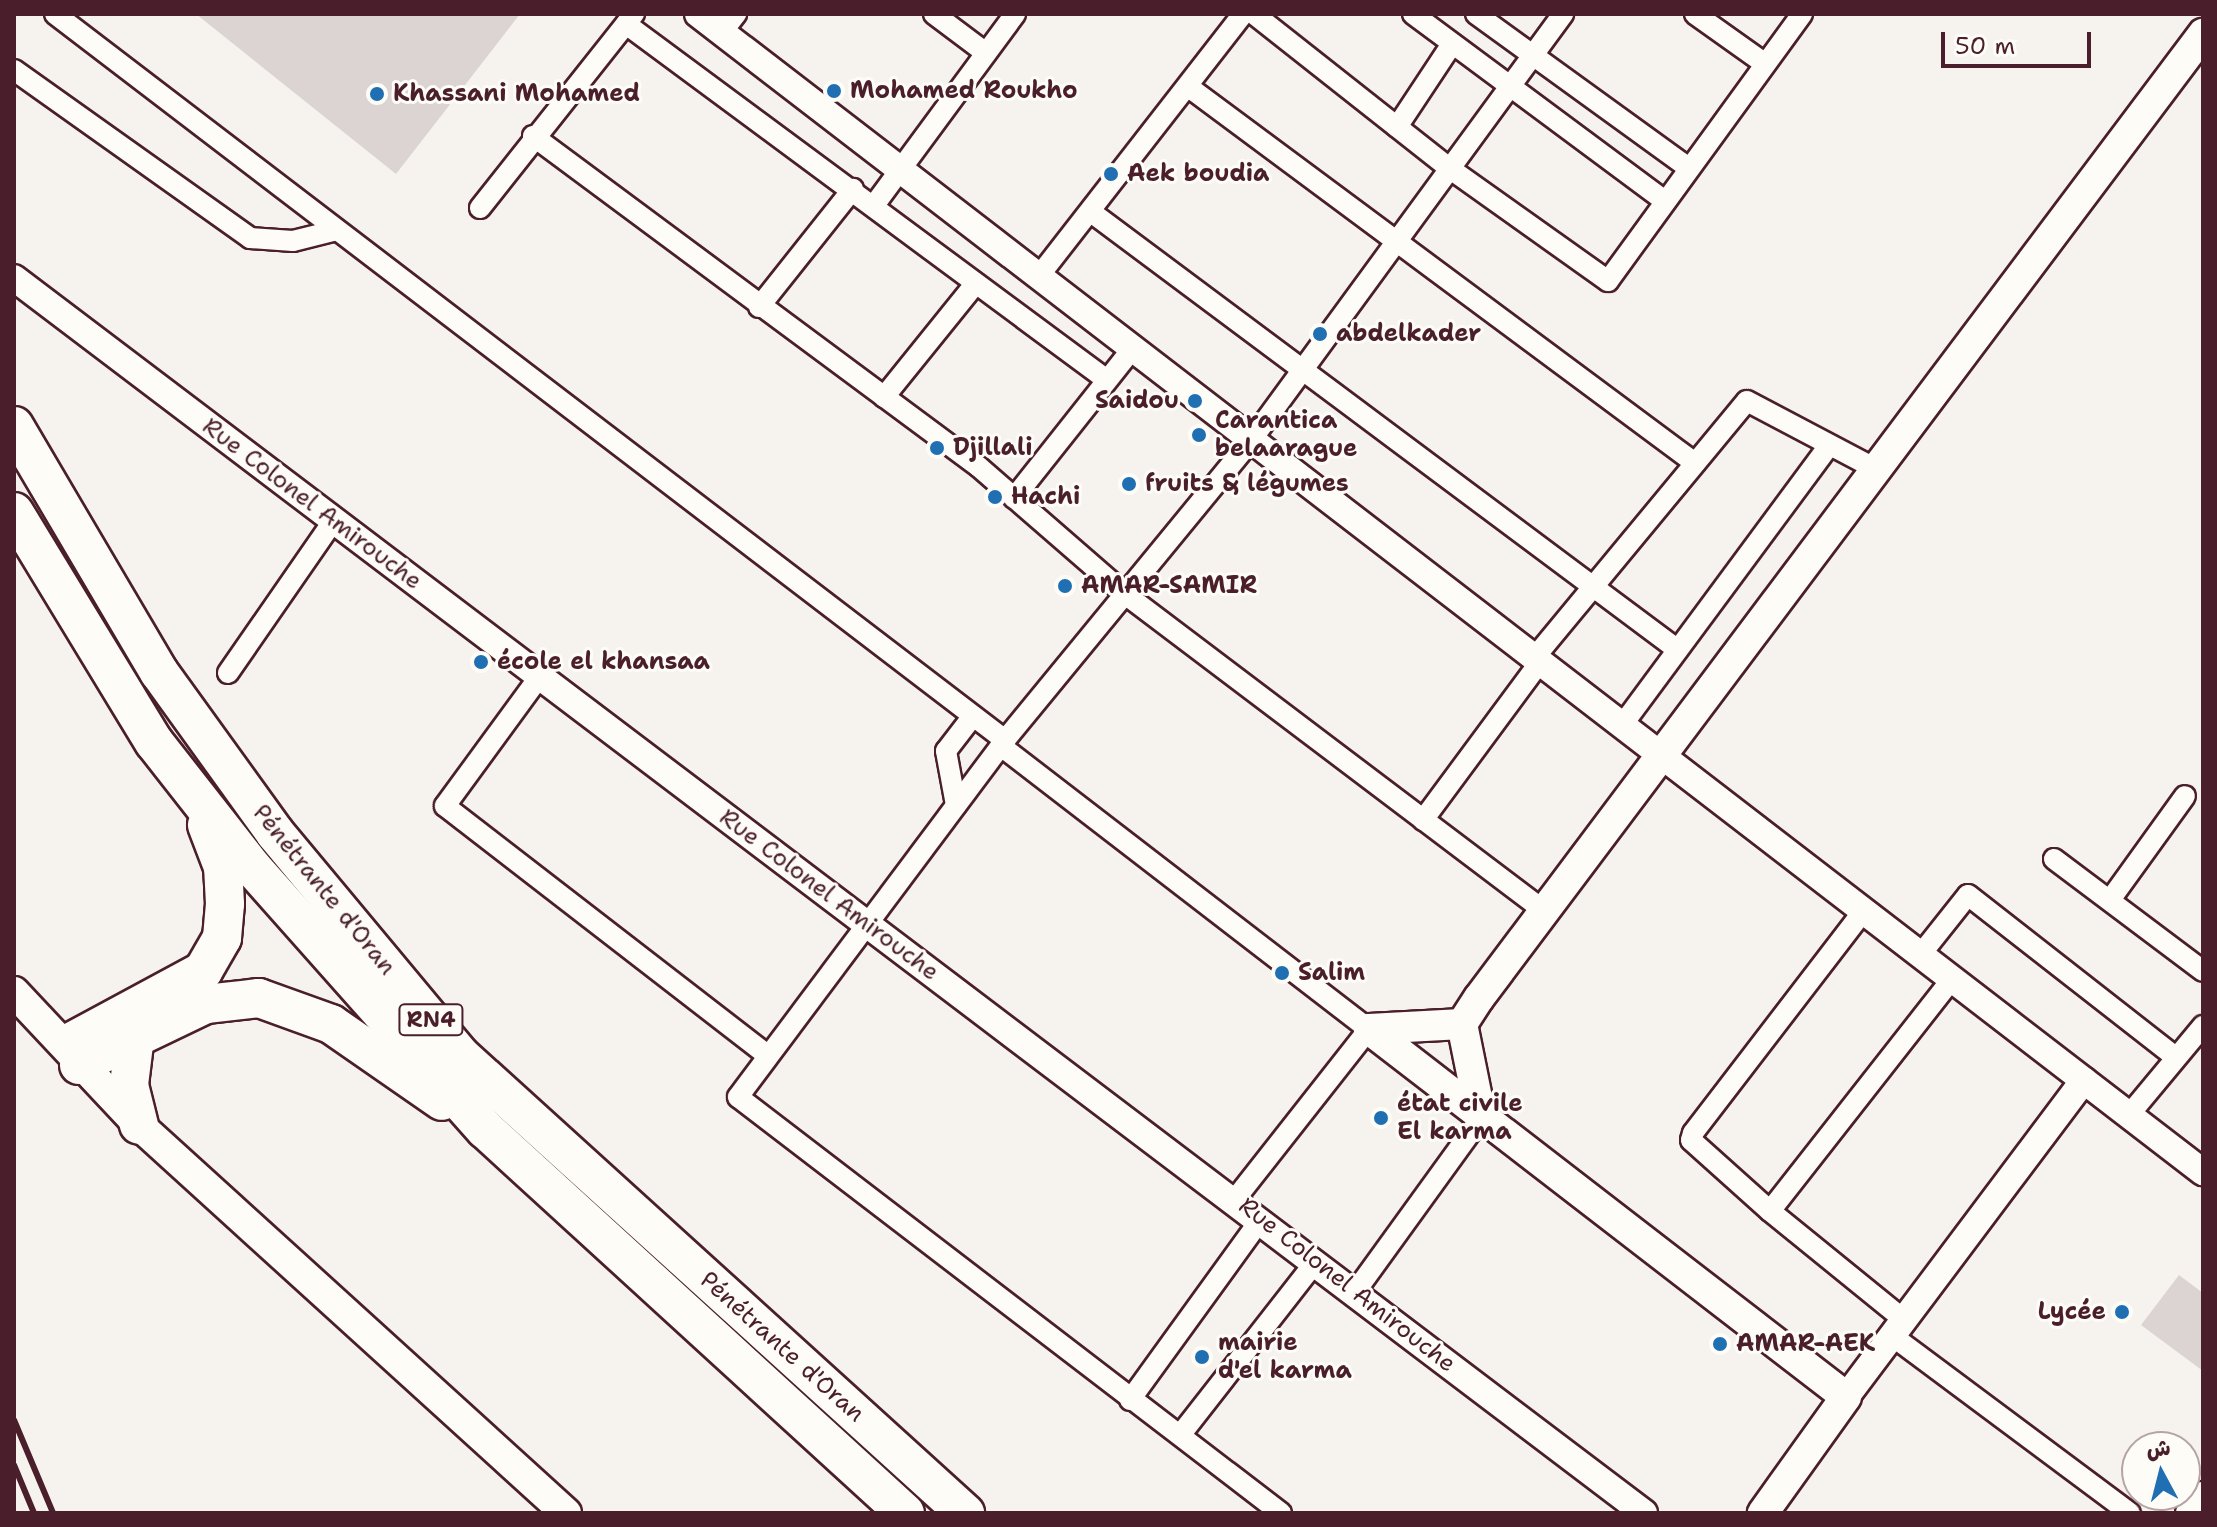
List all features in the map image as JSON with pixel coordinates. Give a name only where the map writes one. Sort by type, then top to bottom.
[{"type":"highway","name":"Pénétrante d'Oran","points":[[14,426],[159,672],[275,833],[460,1055],[965,1513]]},
{"type":"highway","name":"Pénétrante d'Oran","points":[[14,512],[154,742],[252,867],[485,1129],[905,1513]]},
{"type":"highway","points":[[71,1057],[203,971],[222,938],[218,854],[154,742]]},
{"type":"highway","points":[[71,1057],[134,1044],[206,1004],[233,997],[286,1004],[331,1024],[485,1129]]},
{"type":"highway","points":[[134,1044],[129,1085],[139,1125]]},
{"type":"main road","points":[[1481,1118],[1462,1024],[1659,752],[2203,34]]},
{"type":"main road","points":[[14,992],[71,1057],[139,1125],[566,1513]]},
{"type":"main road","points":[[1369,1029],[1462,1024]]},
{"type":"main road","points":[[1369,1029],[1846,1397],[1763,1513]]},
{"type":"street","points":[[55,14],[973,716],[1003,743],[1369,1029],[1235,1199]]},
{"type":"street","points":[[698,14],[729,23],[1039,276],[2203,1172]]},
{"type":"street","points":[[934,14],[986,53]]},
{"type":"street","points":[[875,204],[1015,14]]},
{"type":"street","points":[[1039,276],[1190,88],[1243,14]]},
{"type":"street","points":[[1254,14],[1449,168],[1608,281],[1662,199],[1802,14]]},
{"type":"street","points":[[1413,14],[1508,88],[1662,199]]},
{"type":"street","points":[[1476,14],[1686,166]]},
{"type":"street","points":[[1281,1513],[738,1097],[1003,743],[1252,439],[1563,14]]},
{"type":"street","points":[[1695,14],[1764,63]]},
{"type":"street","points":[[480,208],[533,136],[630,19],[1107,380]]},
{"type":"street","points":[[1397,127],[1452,44]]},
{"type":"street","points":[[14,70],[250,238],[293,241],[337,230]]},
{"type":"street","points":[[1190,88],[1393,245],[1695,463]]},
{"type":"street","points":[[533,136],[884,397],[1014,498],[1125,594],[1543,910]]},
{"type":"street","points":[[759,307],[853,189]]},
{"type":"street","points":[[1091,212],[1301,372],[1678,650]]},
{"type":"street","name":"Rue Colonel Amirouche","points":[[14,278],[1235,1199],[1644,1513]]},
{"type":"street","points":[[884,397],[976,283]]},
{"type":"street","points":[[1014,498],[1133,348]]},
{"type":"street","points":[[1423,820],[1592,587],[1747,401],[1827,448],[1874,468]]},
{"type":"street","points":[[1623,724],[1827,448]]},
{"type":"street","points":[[228,673],[334,520]]},
{"type":"street","points":[[540,676],[445,806],[767,1055]]},
{"type":"street","points":[[956,805],[946,751],[973,716]]},
{"type":"street","points":[[2110,900],[2185,796]]},
{"type":"street","points":[[2054,859],[2203,971]]},
{"type":"street","points":[[1921,954],[1968,895],[2175,1057]]},
{"type":"street","points":[[1864,910],[1693,1133],[1691,1140],[1897,1327],[2130,1513]]},
{"type":"street","points":[[1770,1211],[1952,979]]},
{"type":"street","points":[[2129,1115],[2203,1026]]},
{"type":"street","points":[[1846,1397],[2084,1080]]},
{"type":"street","points":[[1355,1292],[1481,1118]]},
{"type":"street","points":[[1130,1400],[1261,1219]]},
{"type":"street","points":[[1181,1434],[1316,1261]]},
{"type":"street","points":[[2189,1513],[2203,1495]]},
{"type":"shaded area","name":"Khassani Mohamed","points":[[196,14],[520,14],[396,174]]},
{"type":"shaded area","points":[[2179,1275],[2203,1293],[2203,1371],[2141,1325]]},
{"type":"railway","points":[[14,1420],[53,1513]]},
{"type":"railway","points":[[14,1465],[34,1513]]},
{"type":"place","name":"Mohamed Roukho","points":[[834,91]]},
{"type":"place","name":"Khassani Mohamed","points":[[377,94]]},
{"type":"place","name":"Aek boudia","points":[[1111,174]]},
{"type":"place","name":"abdelkader","points":[[1320,334]]},
{"type":"place","name":"Saidou","points":[[1195,401]]},
{"type":"place","name":"Carantica belaarague","points":[[1199,435]]},
{"type":"place","name":"Djillali","points":[[937,448]]},
{"type":"place","name":"fruits & légumes","points":[[1129,484]]},
{"type":"place","name":"Hachi","points":[[995,497]]},
{"type":"place","name":"AMAR-SAMIR","points":[[1065,586]]},
{"type":"place","name":"école el khansaa","points":[[481,662]]},
{"type":"place","name":"Salim","points":[[1282,973]]},
{"type":"place","name":"état civile El karma","points":[[1381,1118]]},
{"type":"place","name":"Lycée","points":[[2122,1312]]},
{"type":"place","name":"AMAR-AEK","points":[[1720,1344]]},
{"type":"place","name":"mairie d'el karma","points":[[1202,1357]]}]
